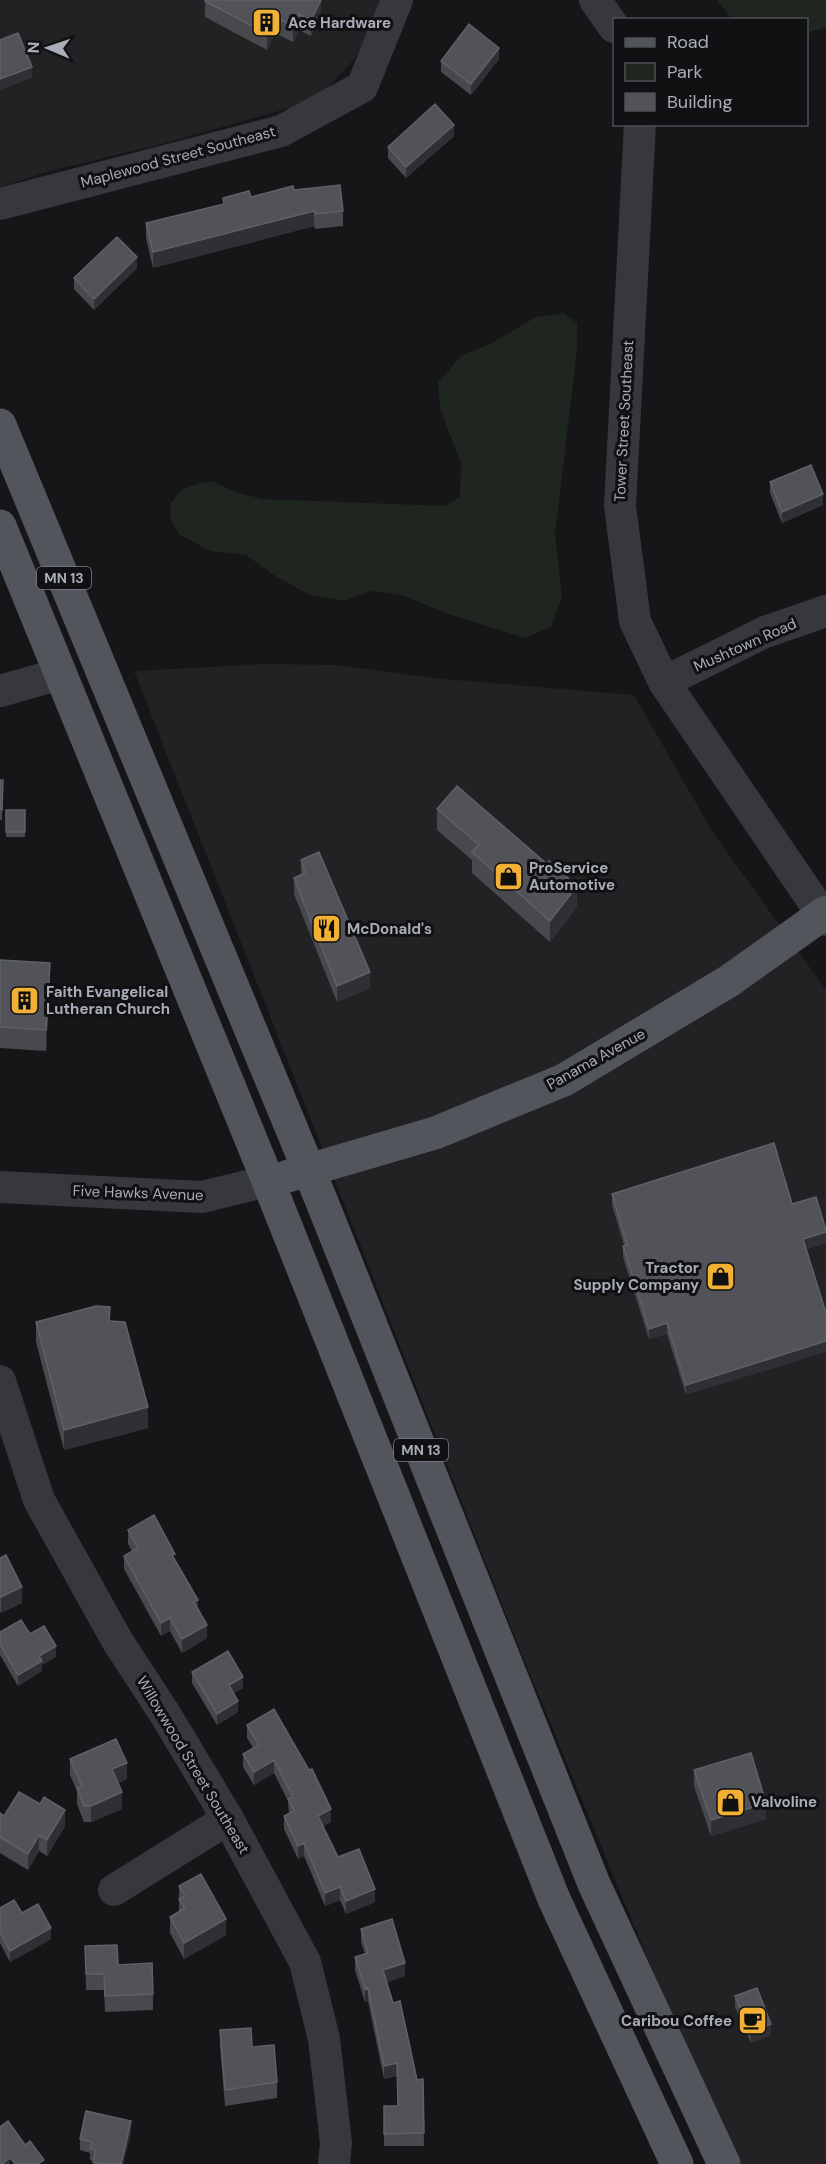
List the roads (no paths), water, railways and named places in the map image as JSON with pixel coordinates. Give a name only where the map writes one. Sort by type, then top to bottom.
[{"type":"main road","name":"MN 13","points":[[0,425],[309,1170],[594,1884],[724,2164]]},
{"type":"main road","name":"MN 13","points":[[0,526],[268,1181],[554,1899],[677,2164]]},
{"type":"main road","name":"Panama Avenue","points":[[309,1170],[435,1132],[564,1080],[729,981],[825,915]]},
{"type":"main road","name":"Five Hawks Avenue","points":[[268,1181],[309,1170]]},
{"type":"street","name":"Maplewood Street Southeast","points":[[0,204],[282,131],[362,87],[397,0]]},
{"type":"street","points":[[595,0],[613,24]]},
{"type":"street","name":"Tower Street Southeast","points":[[640,126],[620,506],[635,621],[664,682],[825,915]]},
{"type":"street","name":"Mushtown Road","points":[[664,682],[765,632],[826,611]]},
{"type":"street","points":[[0,692],[60,674]]},
{"type":"street","name":"Five Hawks Avenue","points":[[0,1187],[202,1197],[268,1181]]},
{"type":"street","name":"Willowwood Street Southeast","points":[[0,1381],[39,1500],[118,1642],[165,1714],[228,1819],[305,1962],[324,2039],[336,2143],[334,2164]]},
{"type":"street","points":[[114,1890],[228,1819]]},
{"type":"place","name":"Ace Hardware","points":[[267,23]]},
{"type":"place","name":"ProService Automotive","points":[[508,877]]},
{"type":"place","name":"McDonald's","points":[[326,929]]},
{"type":"place","name":"Faith Evangelical Lutheran Church","points":[[25,1001]]},
{"type":"place","name":"Tractor Supply Company","points":[[720,1277]]},
{"type":"place","name":"Valvoline","points":[[730,1802]]},
{"type":"place","name":"Caribou Coffee","points":[[753,2021]]}]
